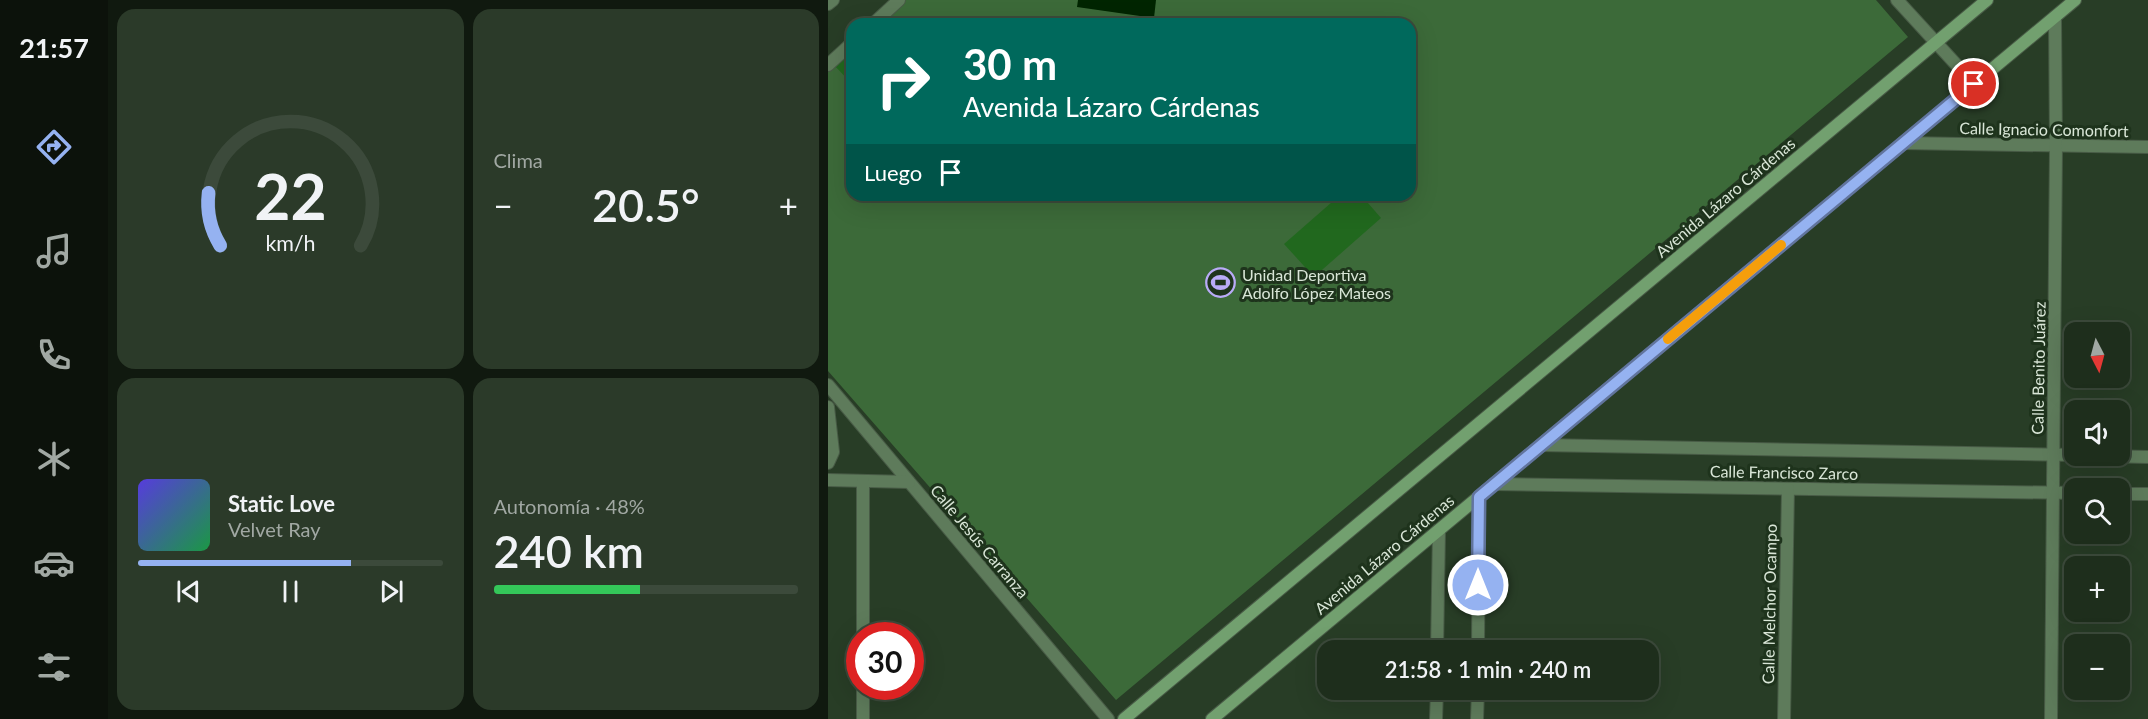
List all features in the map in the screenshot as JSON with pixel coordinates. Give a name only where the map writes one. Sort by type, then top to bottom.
[{"type":"street","points":[[828,4],[833,0]]},
{"type":"street","points":[[880,18],[899,0]]},
{"type":"street","points":[[1897,0],[1974,84]]},
{"type":"street","name":"Avenida Lázaro Cárdenas","points":[[1124,719],[1987,0]]},
{"type":"street","name":"Avenida Lázaro Cárdenas","points":[[1212,719],[2075,0]]},
{"type":"street","name":"Calle Benito Juárez","points":[[2051,719],[2055,17]]},
{"type":"street","points":[[828,65],[846,48]]},
{"type":"street","name":"Calle Ignacio Comonfort","points":[[1903,143],[2148,147]]},
{"type":"street","name":"Calle Jesús Carranza","points":[[828,385],[1108,719]]},
{"type":"street","points":[[828,406],[833,452],[828,463]]},
{"type":"street","name":"Calle Francisco Zarco","points":[[1541,445],[2064,455]]},
{"type":"street","points":[[2130,457],[2148,457]]},
{"type":"street","points":[[828,480],[909,482]]},
{"type":"street","points":[[863,481],[863,622]]},
{"type":"street","name":"Calle Francisco Zarco","points":[[1494,484],[2064,493]]},
{"type":"street","name":"Calle Melchor Ocampo","points":[[1784,719],[1788,489]]},
{"type":"street","points":[[2130,494],[2148,494]]},
{"type":"street","points":[[1478,640],[1479,497]]},
{"type":"street","points":[[1437,640],[1438,530]]},
{"type":"street","points":[[863,700],[863,719]]},
{"type":"street","points":[[1436,719],[1437,700]]},
{"type":"street","points":[[1477,719],[1478,700]]},
{"type":"shaded area","name":"Unidad Deportiva Adolfo López Mateos","points":[[898,0],[1876,0],[1908,37],[1116,700],[828,371],[828,65],[846,48],[846,201],[1416,201],[1416,18],[878,18]]},
{"type":"shaded area","points":[[1078,0],[1156,0],[1154,18],[1077,7]]},
{"type":"building","points":[[846,53],[846,78],[834,65]]},
{"type":"building","points":[[1333,201],[1366,201],[1381,218],[1314,277],[1284,244]]},
{"type":"slow traffic","points":[[1668,339],[1781,245]]},
{"type":"place","name":"Unidad Deportiva Adolfo López Mateos","points":[[1221,283]]},
{"type":"route","points":[[1478,585],[1479,497],[1974,84]]}]
